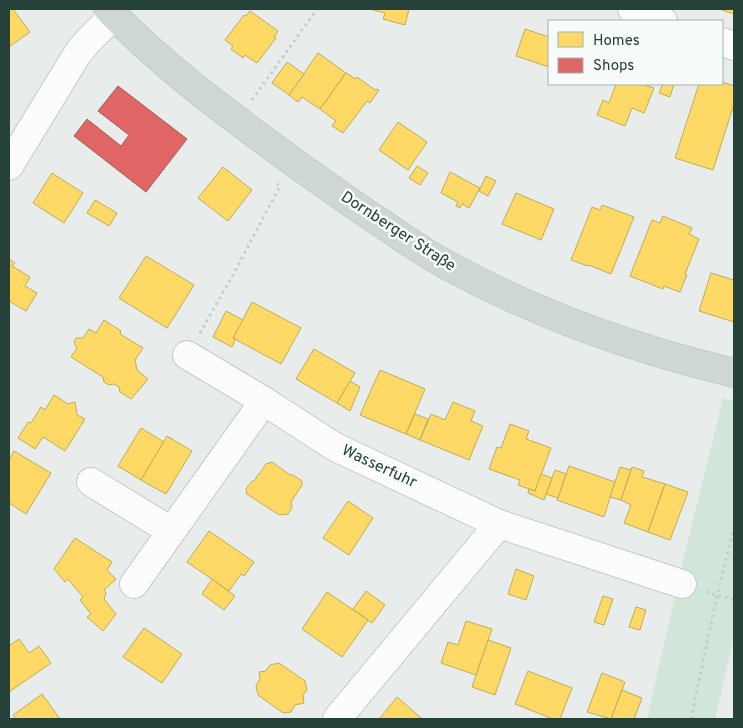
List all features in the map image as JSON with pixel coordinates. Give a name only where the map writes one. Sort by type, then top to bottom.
[{"type":"main road","name":"Dornberger Straße","points":[[111,12],[165,63],[238,121],[318,180],[444,263],[489,287],[577,326],[673,358],[734,373]]},
{"type":"street","points":[[632,9],[660,20]]},
{"type":"street","points":[[9,166],[78,53],[111,12]]},
{"type":"street","name":"Wasserfuhr","points":[[187,355],[335,446],[499,524],[682,584]]},
{"type":"street","points":[[134,584],[264,401]]},
{"type":"street","points":[[91,482],[171,531]]},
{"type":"street","points":[[337,719],[499,524]]},
{"type":"path","points":[[252,101],[317,9]]},
{"type":"path","points":[[187,355],[234,273],[280,186],[273,181]]},
{"type":"path","points":[[691,719],[716,595],[734,528]]},
{"type":"green space","points":[[723,398],[734,400],[734,637],[715,719],[647,719],[682,565]]},
{"type":"building: Homes","points":[[9,9],[13,9],[30,32],[9,47]]},
{"type":"building: Homes","points":[[370,9],[409,9],[405,25],[383,19],[385,13]]},
{"type":"building: Homes","points":[[719,9],[734,9],[734,14]]},
{"type":"building: Homes","points":[[250,11],[278,31],[274,37],[276,38],[257,63],[245,55],[243,58],[231,49],[233,46],[225,40],[244,15],[246,16]]},
{"type":"building: Homes","points":[[525,29],[548,37],[548,67],[516,56]]},
{"type":"building: Homes","points":[[318,53],[346,73],[320,109],[302,97],[298,102],[289,95]]},
{"type":"building: Homes","points":[[287,62],[304,74],[289,95],[272,83]]},
{"type":"building: Homes","points":[[346,73],[356,79],[357,77],[375,90],[379,90],[370,103],[367,101],[343,133],[332,126],[336,121],[320,109]]},
{"type":"building: Homes","points":[[723,82],[734,86],[734,104],[713,170],[675,158],[699,85],[723,85]]},
{"type":"building: Homes","points":[[616,85],[644,85],[654,88],[644,113],[632,108],[625,126],[597,115],[603,100],[609,103]]},
{"type":"building: Homes","points":[[663,85],[674,85],[670,97],[659,93]]},
{"type":"building: Homes","points":[[398,122],[427,142],[408,170],[379,150]]},
{"type":"building: Homes","points":[[417,166],[428,173],[420,185],[409,178]]},
{"type":"building: Homes","points":[[223,167],[252,190],[228,221],[198,198]]},
{"type":"building: Homes","points":[[450,172],[480,188],[469,208],[462,204],[460,208],[456,206],[458,202],[441,193]]},
{"type":"building: Homes","points":[[52,173],[83,193],[64,223],[33,203]]},
{"type":"building: Homes","points":[[486,176],[496,181],[488,196],[479,191]]},
{"type":"building: Homes","points":[[516,193],[554,209],[541,240],[502,224]]},
{"type":"building: Homes","points":[[95,200],[117,213],[109,226],[87,213]]},
{"type":"building: Homes","points":[[602,205],[634,217],[611,274],[571,260],[592,207],[600,210]]},
{"type":"building: Homes","points":[[663,216],[692,228],[689,234],[699,239],[680,292],[664,286],[663,289],[630,276],[652,220],[660,223]]},
{"type":"building: Homes","points":[[146,256],[194,285],[167,328],[119,298]]},
{"type":"building: Homes","points":[[9,259],[15,263],[12,266],[30,277],[25,286],[37,293],[26,311],[9,301]]},
{"type":"building: Homes","points":[[711,273],[734,280],[734,322],[699,311]]},
{"type":"building: Homes","points":[[252,302],[301,328],[281,364],[233,338]]},
{"type":"building: Homes","points":[[226,311],[243,320],[233,338],[235,340],[232,347],[213,337]]},
{"type":"building: Homes","points":[[104,320],[121,331],[120,334],[143,348],[135,360],[137,370],[148,379],[131,399],[120,392],[119,387],[104,382],[103,377],[71,357],[77,348],[74,342],[76,338],[83,338],[89,329],[96,333]]},
{"type":"building: Homes","points":[[314,349],[355,373],[337,403],[296,379]]},
{"type":"building: Homes","points":[[380,370],[425,389],[406,434],[360,415]]},
{"type":"building: Homes","points":[[350,381],[360,387],[350,411],[337,403]]},
{"type":"building: Homes","points":[[54,395],[68,404],[75,402],[77,415],[85,419],[65,451],[43,437],[35,449],[18,438],[28,422],[31,423],[41,407],[45,410]]},
{"type":"building: Homes","points":[[453,402],[475,411],[471,421],[483,426],[469,460],[420,440],[431,414],[445,420]]},
{"type":"building: Homes","points":[[415,414],[428,419],[420,440],[406,434]]},
{"type":"building: Homes","points":[[510,424],[529,431],[526,439],[551,448],[535,491],[518,485],[520,480],[489,469],[497,447],[501,448]]},
{"type":"building: Homes","points":[[141,428],[164,442],[141,480],[118,466]]},
{"type":"building: Homes","points":[[167,436],[192,451],[166,494],[141,480]]},
{"type":"building: Homes","points":[[14,451],[51,473],[26,514],[9,503],[9,460]]},
{"type":"building: Homes","points":[[272,462],[302,481],[302,485],[291,502],[292,508],[288,514],[279,515],[247,494],[246,489],[252,481],[254,481],[266,464]]},
{"type":"building: Homes","points":[[569,466],[615,482],[604,517],[557,500]]},
{"type":"building: Homes","points":[[620,467],[631,470],[621,500],[610,497]]},
{"type":"building: Homes","points":[[632,467],[644,471],[642,477],[665,484],[648,532],[624,523],[631,505],[621,500]]},
{"type":"building: Homes","points":[[555,470],[566,474],[558,498],[546,494]]},
{"type":"building: Homes","points":[[541,474],[552,478],[544,500],[528,493],[529,489],[535,491]]},
{"type":"building: Homes","points":[[665,484],[688,492],[670,540],[648,532]]},
{"type":"building: Homes","points":[[348,501],[373,518],[349,555],[323,538]]},
{"type":"building: Homes","points":[[209,531],[254,562],[244,576],[241,574],[229,591],[187,562]]},
{"type":"building: Homes","points":[[75,538],[112,562],[107,570],[116,579],[104,590],[106,593],[104,599],[116,614],[103,631],[87,617],[91,614],[80,600],[83,597],[68,579],[65,582],[54,569]]},
{"type":"building: Homes","points":[[516,569],[534,576],[526,600],[508,594]]},
{"type":"building: Homes","points":[[212,579],[235,596],[224,610],[202,594]]},
{"type":"building: Homes","points":[[366,591],[385,605],[372,623],[353,609]]},
{"type":"building: Homes","points":[[327,592],[368,620],[342,657],[302,629]]},
{"type":"building: Homes","points":[[603,596],[613,599],[604,625],[594,622]]},
{"type":"building: Homes","points":[[636,607],[646,610],[640,630],[629,627]]},
{"type":"building: Homes","points":[[466,621],[492,629],[476,675],[441,663],[448,642],[458,645]]},
{"type":"building: Homes","points":[[144,628],[182,654],[162,683],[123,657]]},
{"type":"building: Homes","points":[[19,639],[29,653],[39,646],[51,663],[9,692],[9,646]]},
{"type":"building: Homes","points":[[488,640],[511,648],[495,695],[472,687]]},
{"type":"building: Homes","points":[[279,663],[305,681],[307,690],[303,695],[304,703],[295,705],[291,712],[283,713],[258,695],[256,686],[260,679],[259,672],[266,671],[270,665]]},
{"type":"building: Homes","points":[[528,671],[572,688],[560,719],[553,719],[515,704]]},
{"type":"building: Homes","points":[[602,673],[625,682],[611,719],[587,712]]},
{"type":"building: Homes","points":[[622,690],[642,698],[634,719],[611,719]]},
{"type":"building: Homes","points":[[42,694],[60,719],[16,719],[13,715]]},
{"type":"building: Homes","points":[[397,697],[421,718],[379,719]]},
{"type":"building: Shops","points":[[118,86],[187,139],[146,192],[74,136],[87,119],[121,146],[129,135],[98,111]]}]
